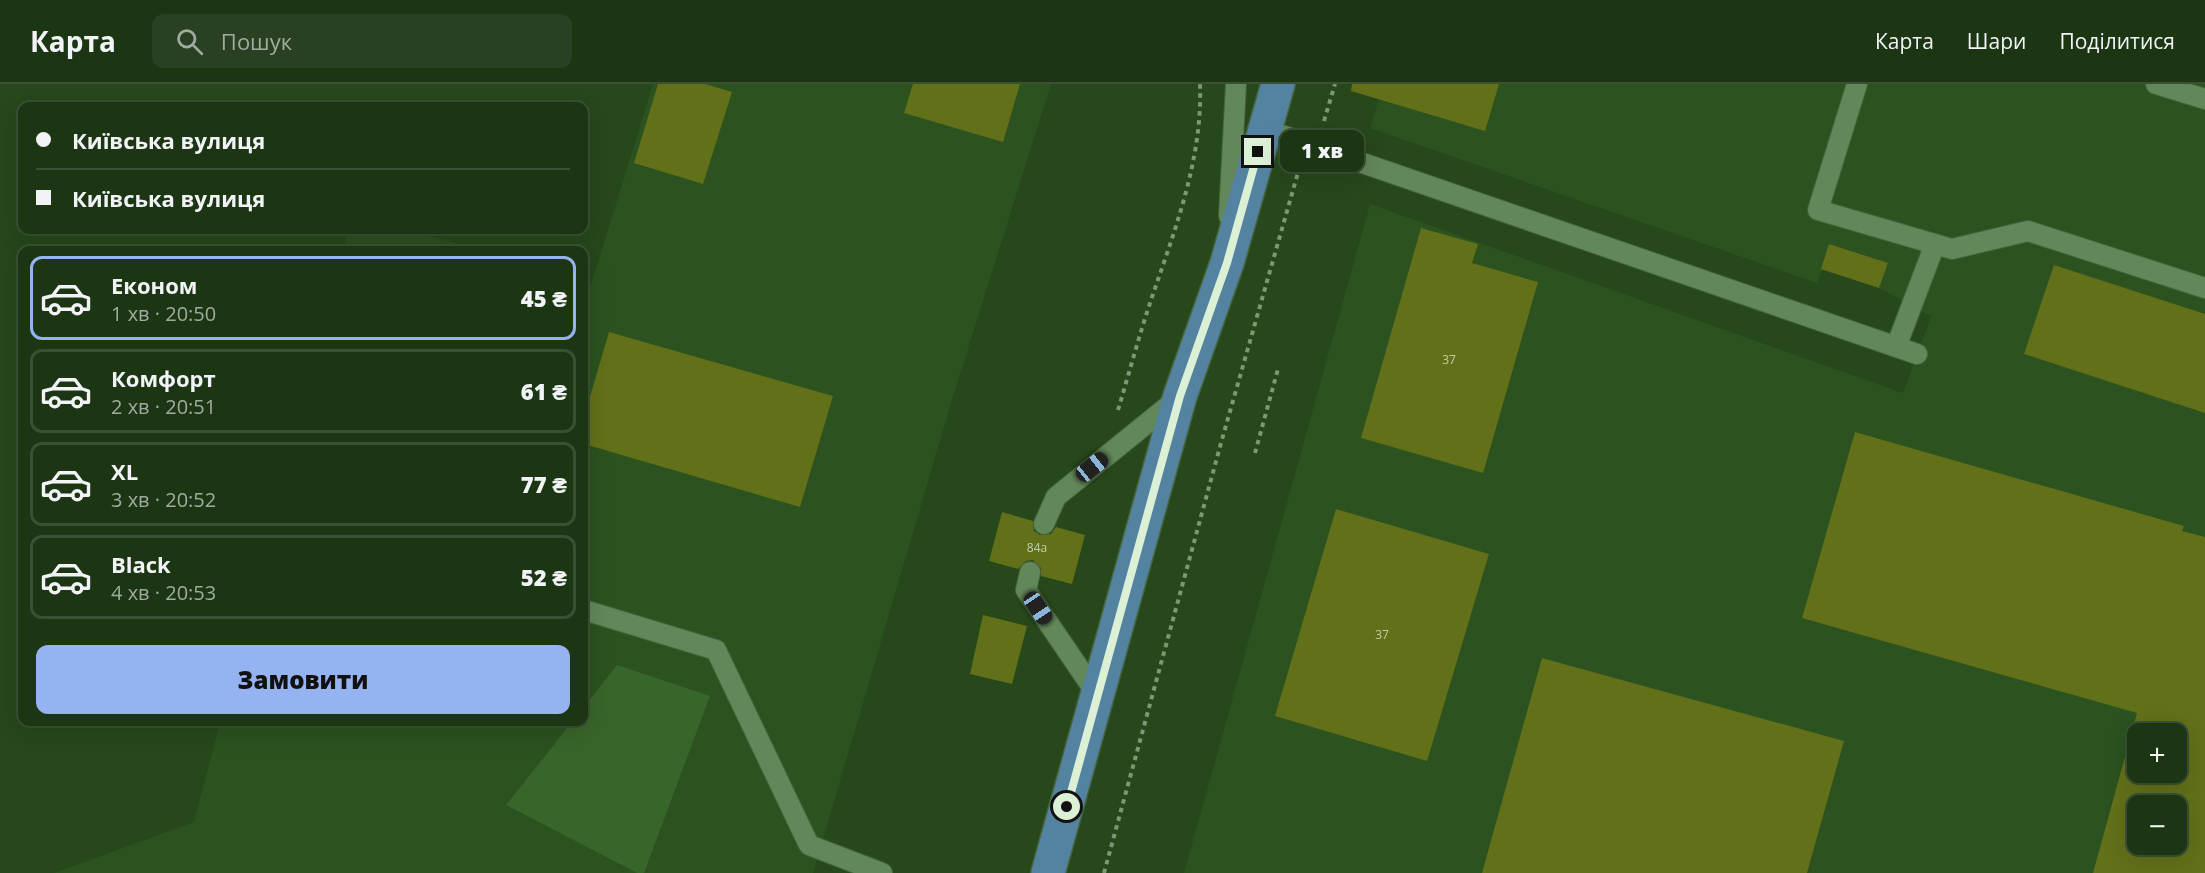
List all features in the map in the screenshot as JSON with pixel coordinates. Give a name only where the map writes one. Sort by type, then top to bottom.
[{"type":"main road","points":[[1048,873],[1180,396],[1227,263],[1278,84]]},
{"type":"lane","points":[[1227,263],[1236,84]]},
{"type":"lane","points":[[1857,84],[1818,210],[1952,249],[2028,231],[2205,288]]},
{"type":"lane","points":[[2156,84],[2205,99]]},
{"type":"lane","points":[[1264,129],[1917,354]]},
{"type":"lane","points":[[1896,347],[1935,244]]},
{"type":"lane","points":[[1044,524],[1056,497],[1180,396]]},
{"type":"lane","points":[[1030,572],[1026,590],[1098,696]]},
{"type":"lane","points":[[588,611],[716,650],[809,845],[882,873]]},
{"type":"path","points":[[1111,452],[1120,401],[1182,208],[1202,118],[1200,84]]},
{"type":"path","points":[[1104,873],[1218,454],[1299,168],[1317,148],[1335,84]]},
{"type":"path","points":[[1255,453],[1278,369]]},
{"type":"shaded area","points":[[653,84],[1051,84],[952,400],[813,873],[54,873],[194,822],[219,726],[588,726],[588,285],[591,285]]},
{"type":"shaded area","points":[[1383,84],[2205,84],[2205,873],[1184,873],[1370,204],[1903,393],[1931,316],[1879,288],[1822,270],[1817,283],[1370,128]]},
{"type":"shaded area","points":[[347,234],[424,234],[465,246],[344,246]]},
{"type":"shaded area","points":[[617,665],[710,696],[644,873],[637,873],[506,805],[569,726],[588,726],[588,702]]},
{"type":"building","points":[[658,84],[705,84],[732,92],[703,184],[634,163]]},
{"type":"building","points":[[913,84],[1020,84],[1003,142],[904,113]]},
{"type":"building","points":[[1352,84],[1499,84],[1485,131],[1351,91]]},
{"type":"building","points":[[1421,228],[1478,244],[1472,263],[1538,282],[1483,473],[1361,438]]},
{"type":"building","points":[[1829,244],[1888,263],[1879,288],[1821,269]]},
{"type":"building","points":[[2054,265],[2205,314],[2205,413],[2024,354]]},
{"type":"building","points":[[609,332],[833,396],[800,507],[588,445],[588,403]]},
{"type":"building","points":[[1855,432],[2184,526],[2182,531],[2205,537],[2205,873],[2093,873],[2127,749],[2127,783],[2187,783],[2187,723],[2134,723],[2137,713],[1802,618]]},
{"type":"building","points":[[1336,509],[1489,554],[1427,761],[1275,716]]},
{"type":"building","points":[[1002,512],[1033,521],[1034,531],[1040,535],[1051,534],[1056,527],[1085,535],[1072,584],[1041,576],[1041,568],[1033,560],[1026,561],[1018,569],[989,561]]},
{"type":"building","points":[[983,615],[1027,626],[1012,684],[970,674]]},
{"type":"building","points":[[1542,658],[1844,741],[1807,873],[1482,873]]},
{"type":"route","points":[[1067,807],[1180,396],[1227,263],[1258,152]]}]
